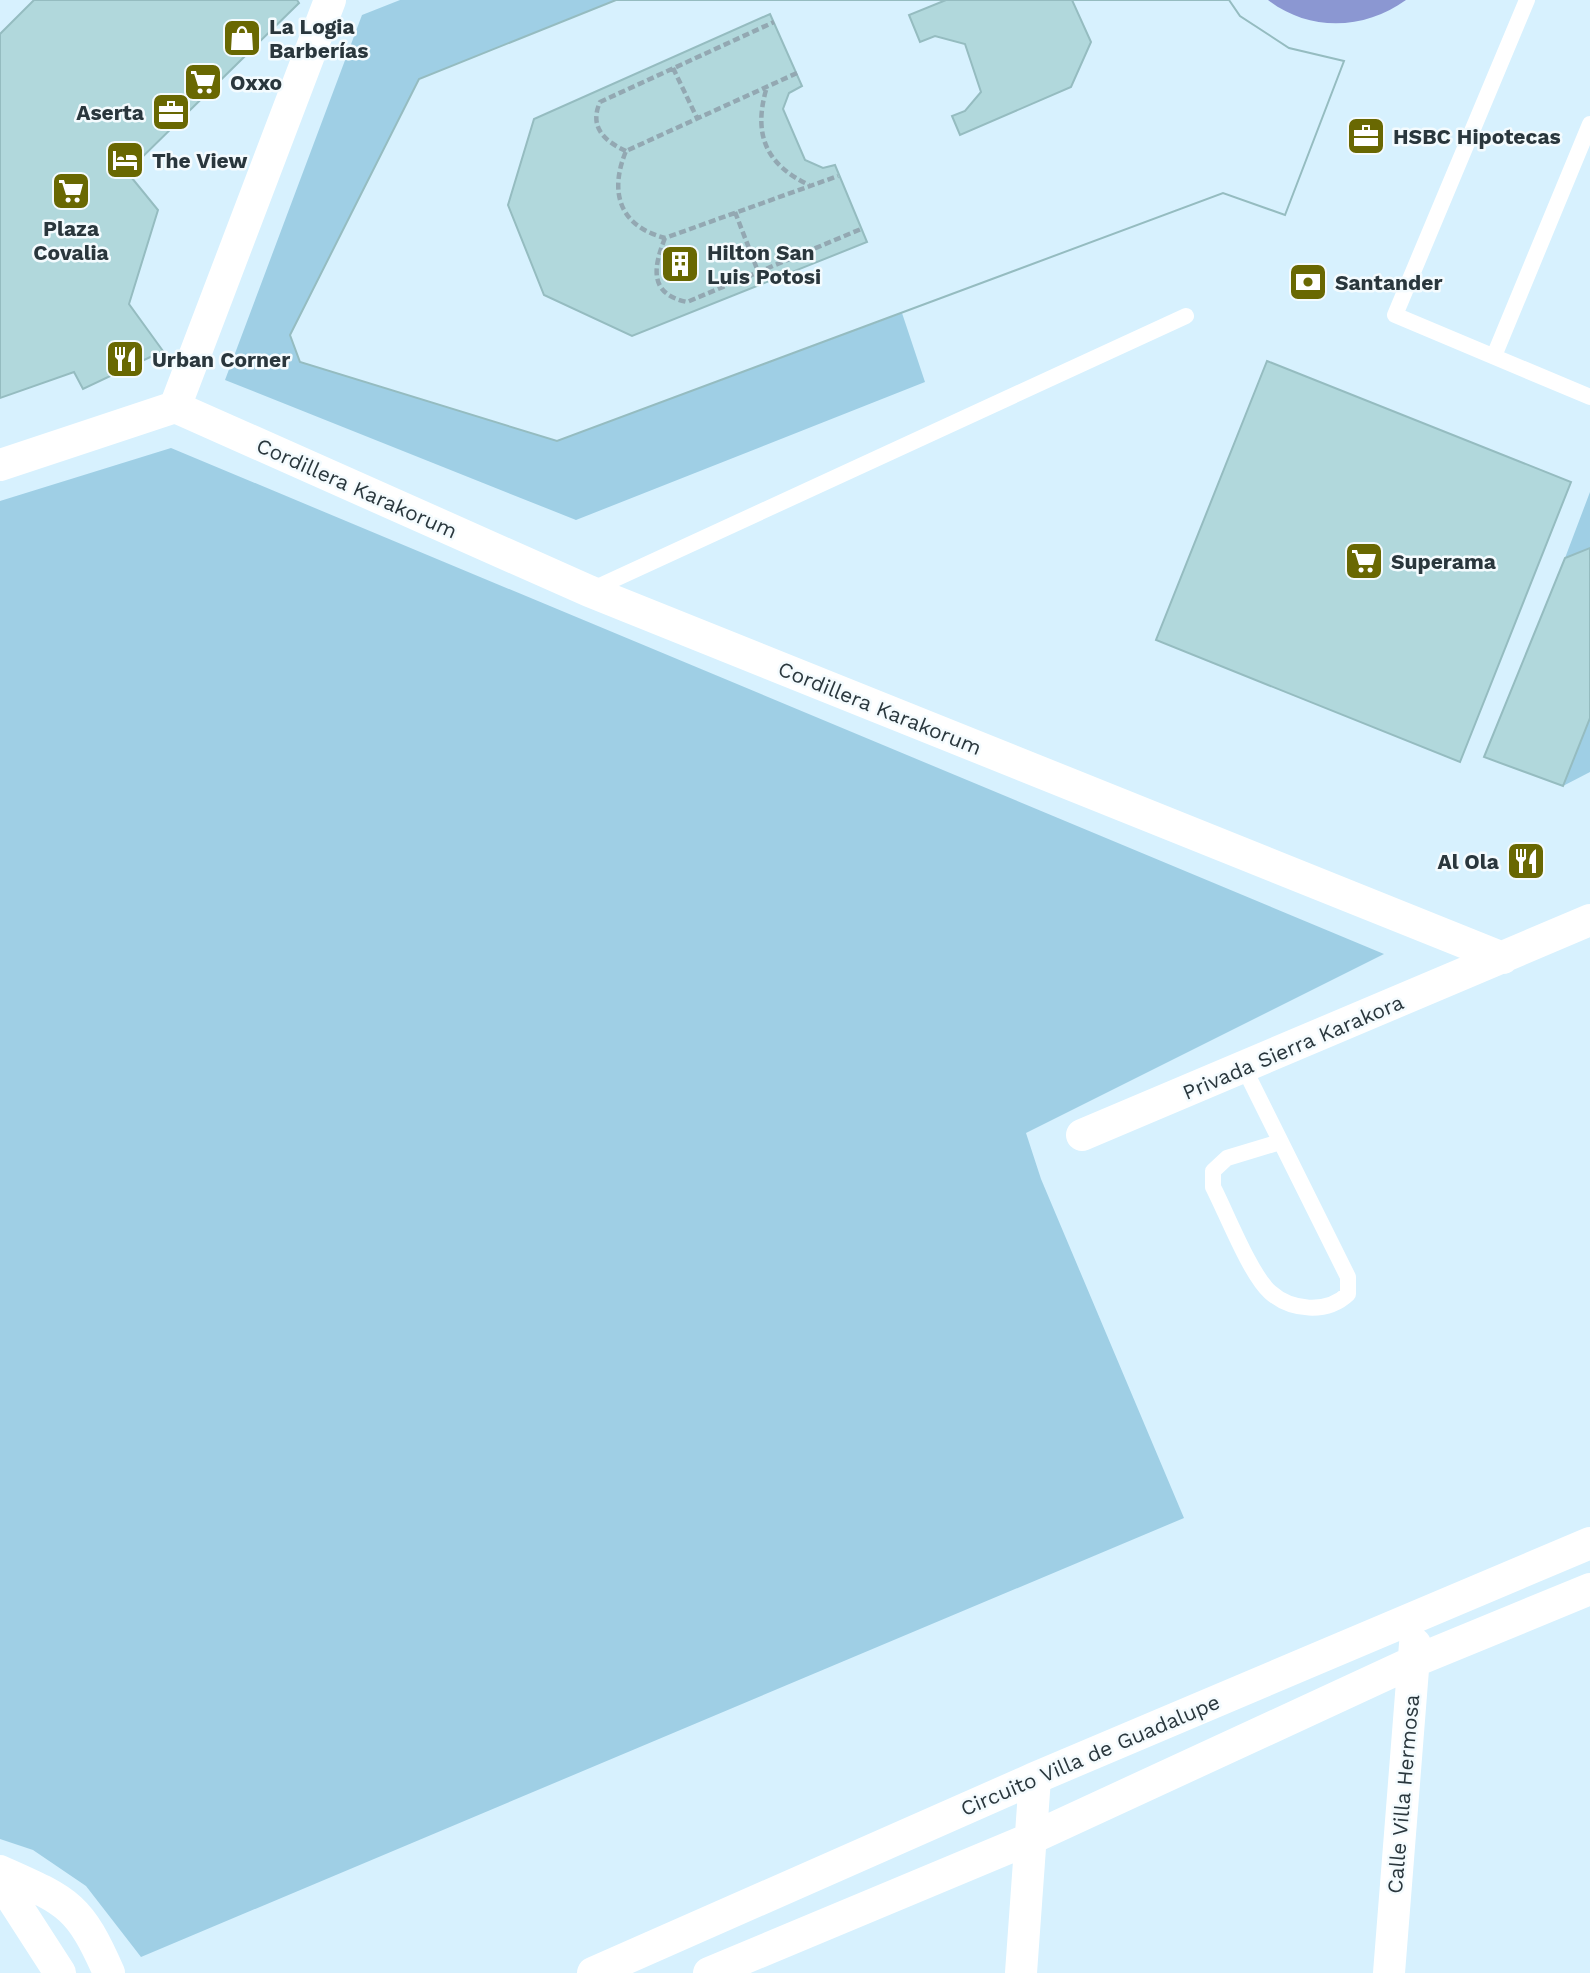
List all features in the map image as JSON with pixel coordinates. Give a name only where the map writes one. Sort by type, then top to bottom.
[{"type":"street","points":[[0,465],[175,407],[330,0]]},
{"type":"street","name":"Cordillera Karakorum","points":[[175,407],[589,591],[1503,958]]},
{"type":"street","points":[[1503,958],[1590,920]]},
{"type":"street","name":"Privada Sierra Karakora","points":[[1082,1135],[1503,958]]},
{"type":"street","name":"Circuito Villa de Guadalupe","points":[[593,1973],[650,1961],[1035,1778],[1590,1543]]},
{"type":"street","points":[[709,1973],[1032,1838],[1415,1661],[1590,1589]]},
{"type":"street","name":"Calle Villa Hermosa","points":[[1389,1973],[1415,1661],[1416,1615]]},
{"type":"street","points":[[1021,1973],[1035,1778]]},
{"type":"street","points":[[0,1871],[56,1896],[80,1917],[92,1933],[109,1973]]},
{"type":"street","points":[[0,1880],[60,1973]]},
{"type":"lane","points":[[1527,0],[1395,315],[1590,397]]},
{"type":"lane","points":[[1494,356],[1590,124]]},
{"type":"lane","points":[[589,591],[1186,316]]},
{"type":"lane","points":[[1244,1068],[1348,1277],[1348,1294],[1339,1302],[1309,1310],[1270,1292],[1257,1273],[1213,1187],[1213,1171],[1227,1158],[1280,1142]]},
{"type":"path","points":[[626,151],[603,138],[597,129],[595,113],[600,102],[774,22]]},
{"type":"path","points":[[673,68],[698,120]]},
{"type":"path","points":[[665,239],[638,226],[625,213],[618,198],[617,177],[626,151],[766,90],[797,73]]},
{"type":"path","points":[[766,90],[760,121],[764,144],[776,164],[810,185]]},
{"type":"path","points":[[838,176],[665,239],[659,253],[657,281],[662,291],[674,299],[687,302],[760,274],[861,229]]},
{"type":"path","points":[[735,212],[760,274]]},
{"type":"shaded area","points":[[400,0],[616,0],[419,79],[290,335],[300,362],[557,441],[902,313],[925,382],[576,520],[225,380],[362,15]]},
{"type":"shaded area","points":[[171,448],[1384,954],[1026,1133],[1041,1179],[1184,1518],[141,1957],[86,1886],[33,1850],[0,1839],[0,501]]},
{"type":"shaded area","points":[[1590,492],[1590,548],[1565,558]]},
{"type":"shaded area","points":[[1590,718],[1590,772],[1563,786]]},
{"type":"water","points":[[1268,0],[1406,0],[1373,17],[1337,23],[1301,18]]},
{"type":"building","name":"Plaza Covalia","points":[[34,0],[297,0],[299,3],[127,172],[158,210],[129,304],[163,351],[83,389],[74,372],[0,398],[0,34]]},
{"type":"building","name":"Hilton San Luis Potosi","points":[[616,0],[946,0],[909,15],[920,42],[935,36],[965,44],[981,92],[965,111],[952,116],[960,135],[1071,87],[1091,42],[1072,0],[1229,0],[1240,16],[1289,48],[1344,61],[1285,215],[1223,193],[557,441],[300,362],[290,335],[419,79]],"holes":[[[770,14],[802,86],[789,93],[783,109],[805,160],[823,168],[835,165],[867,242],[632,336],[544,295],[508,205],[534,119]]]},
{"type":"building","name":"Hilton San Luis Potosi","points":[[616,0],[1229,0],[1240,16],[1289,48],[1344,61],[1285,215],[1223,193],[557,441],[300,362],[290,335],[419,79]]},
{"type":"building","name":"Superama","points":[[1267,361],[1571,482],[1460,762],[1156,640]]},
{"type":"building","points":[[1590,548],[1590,718],[1563,786],[1484,757],[1565,558]]},
{"type":"place","name":"La Logia Barberías","points":[[242,38]]},
{"type":"place","name":"Oxxo","points":[[203,82]]},
{"type":"place","name":"Aserta","points":[[171,112]]},
{"type":"place","name":"HSBC Hipotecas","points":[[1366,136]]},
{"type":"place","name":"The View","points":[[125,160]]},
{"type":"place","name":"Plaza Covalia","points":[[71,191]]},
{"type":"place","name":"Hilton San Luis Potosi","points":[[680,264]]},
{"type":"place","name":"Santander","points":[[1308,282]]},
{"type":"place","name":"Urban Corner","points":[[125,359]]},
{"type":"place","name":"Superama","points":[[1364,561]]},
{"type":"place","name":"Al Ola","points":[[1526,861]]}]
